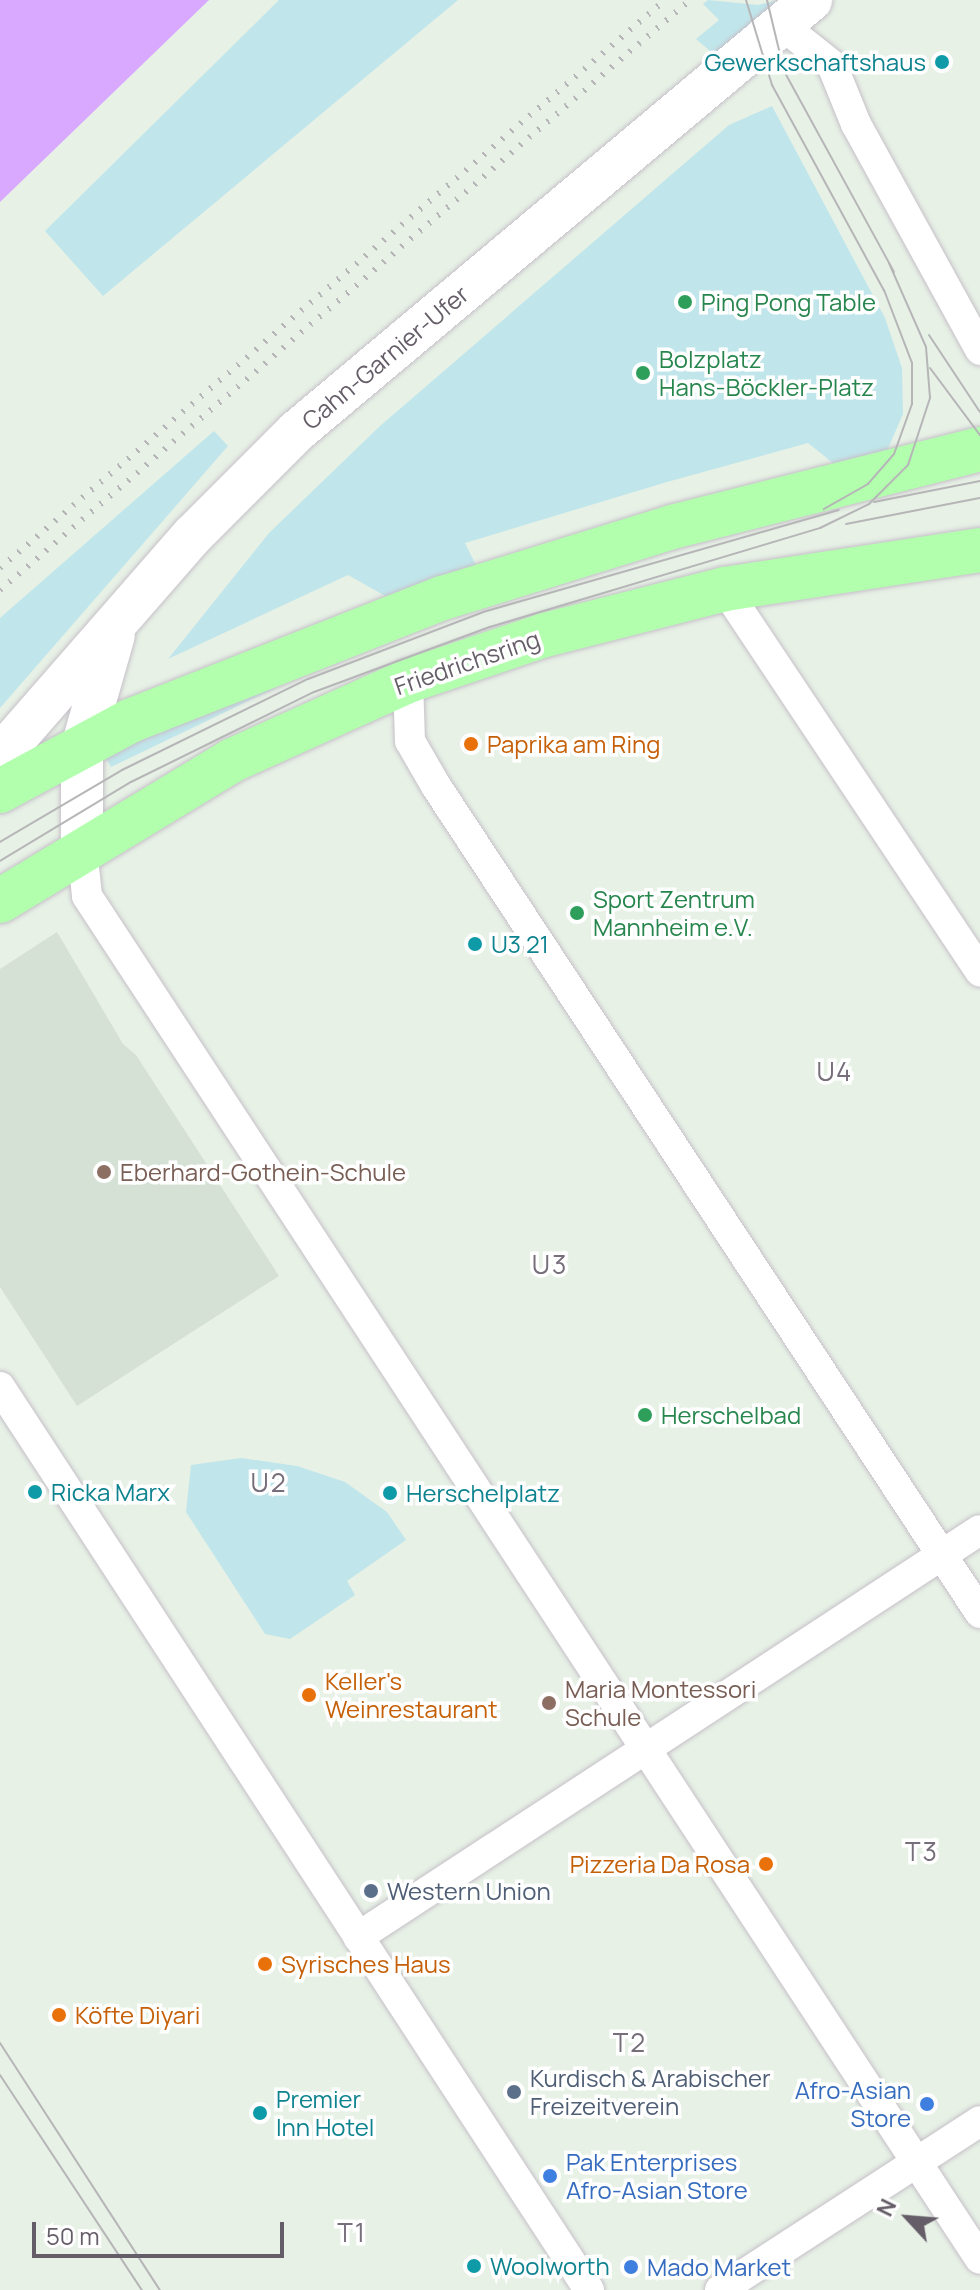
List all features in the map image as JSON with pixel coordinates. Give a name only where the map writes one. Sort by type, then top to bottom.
[{"type":"main road","points":[[0,791],[82,747],[279,658],[443,598],[672,527],[980,449]]},
{"type":"main road","name":"Friedrichsring","points":[[0,901],[233,760],[408,681],[545,635],[725,589],[980,550]]},
{"type":"street","points":[[797,13],[832,65],[856,124],[980,350]]},
{"type":"street","name":"Cahn-Garnier-Ufer","points":[[0,756],[119,618],[297,431],[797,13]]},
{"type":"street","points":[[725,589],[980,972]]},
{"type":"street","points":[[119,618],[82,747],[82,849],[93,905],[980,2259]]},
{"type":"street","points":[[408,681],[410,741],[436,786],[980,1613]]},
{"type":"street","points":[[0,1387],[589,2290]]},
{"type":"street","points":[[358,1937],[646,1752],[980,1530]]},
{"type":"street","points":[[720,2290],[980,2121]]},
{"type":"shaded area","points":[[0,0],[209,0],[0,202]]},
{"type":"shaded area","points":[[279,0],[458,0],[103,296],[45,231]]},
{"type":"shaded area","points":[[708,0],[758,5],[779,0],[716,56],[696,39],[719,20],[703,4]]},
{"type":"shaded area","points":[[772,106],[885,318],[902,368],[903,414],[887,451],[833,463],[808,443],[667,482],[465,543],[476,565],[387,597],[348,575],[168,659],[269,533],[380,426],[729,125]]},
{"type":"shaded area","points":[[214,431],[228,446],[0,708],[0,618]]},
{"type":"shaded area","points":[[290,681],[111,767],[106,758],[106,752]]},
{"type":"shaded area","name":"Eberhard-Gothein-Schule","points":[[57,932],[123,1044],[136,1055],[279,1276],[77,1406],[0,1287],[0,969]]},
{"type":"shaded area","points":[[241,1458],[297,1466],[345,1482],[387,1512],[406,1540],[347,1581],[355,1595],[290,1639],[265,1634],[186,1512],[191,1465]]},
{"type":"tram line","points":[[746,0],[772,85],[884,290],[912,363],[912,404],[894,454],[868,484],[824,509]]},
{"type":"tram line","points":[[767,0],[784,71],[894,272]]},
{"type":"tram line","points":[[0,861],[131,782],[314,692],[490,627],[820,528],[869,504],[908,465],[930,398],[926,347],[889,263]]},
{"type":"tram line","points":[[929,335],[980,412]]},
{"type":"tram line","points":[[930,368],[980,435]]},
{"type":"tram line","points":[[874,502],[980,481]]},
{"type":"tram line","points":[[846,524],[980,498]]},
{"type":"tram line","points":[[0,842],[122,770],[308,679],[483,612],[839,510]]},
{"type":"tram line","points":[[0,2043],[160,2290]]},
{"type":"tram line","points":[[0,2075],[142,2290]]},
{"type":"railway","points":[[0,568],[665,0]]},
{"type":"railway","points":[[0,590],[690,0]]},
{"type":"place","name":"Gewerkschaftshaus","points":[[942,62]]},
{"type":"place","name":"Ping Pong Table","points":[[685,302]]},
{"type":"place","name":"Bolzplatz Hans-Böckler-Platz","points":[[643,373]]},
{"type":"place","name":"Paprika am Ring","points":[[471,744]]},
{"type":"place","name":"Sport Zentrum Mannheim e.V.","points":[[577,913]]},
{"type":"place","name":"U3 21","points":[[475,944]]},
{"type":"place","name":"Eberhard-Gothein-Schule","points":[[104,1172]]},
{"type":"place","name":"Herschelbad","points":[[645,1415]]},
{"type":"place","name":"Ricka Marx","points":[[35,1492]]},
{"type":"place","name":"Herschelplatz","points":[[390,1493]]},
{"type":"place","name":"Keller's Weinrestaurant","points":[[309,1695]]},
{"type":"place","name":"Maria Montessori Schule","points":[[549,1703]]},
{"type":"place","name":"Pizzeria Da Rosa","points":[[766,1864]]},
{"type":"place","name":"Western Union","points":[[371,1891]]},
{"type":"place","name":"Syrisches Haus","points":[[265,1964]]},
{"type":"place","name":"Köfte Diyari","points":[[59,2015]]},
{"type":"place","name":"Kurdisch & Arabischer Freizeitverein","points":[[514,2092]]},
{"type":"place","name":"Afro-Asian Store","points":[[927,2104]]},
{"type":"place","name":"Premier Inn Hotel","points":[[260,2113]]},
{"type":"place","name":"Pak Enterprises Afro-Asian Store","points":[[550,2176]]},
{"type":"place","name":"Woolworth","points":[[474,2266]]},
{"type":"place","name":"Mado Market","points":[[631,2267]]},
{"type":"district","name":"U4","points":[[835,1072]]},
{"type":"district","name":"U3","points":[[550,1265]]},
{"type":"district","name":"U2","points":[[269,1483]]},
{"type":"district","name":"T3","points":[[922,1852]]},
{"type":"district","name":"T2","points":[[630,2043]]},
{"type":"district","name":"T1","points":[[352,2233]]}]
